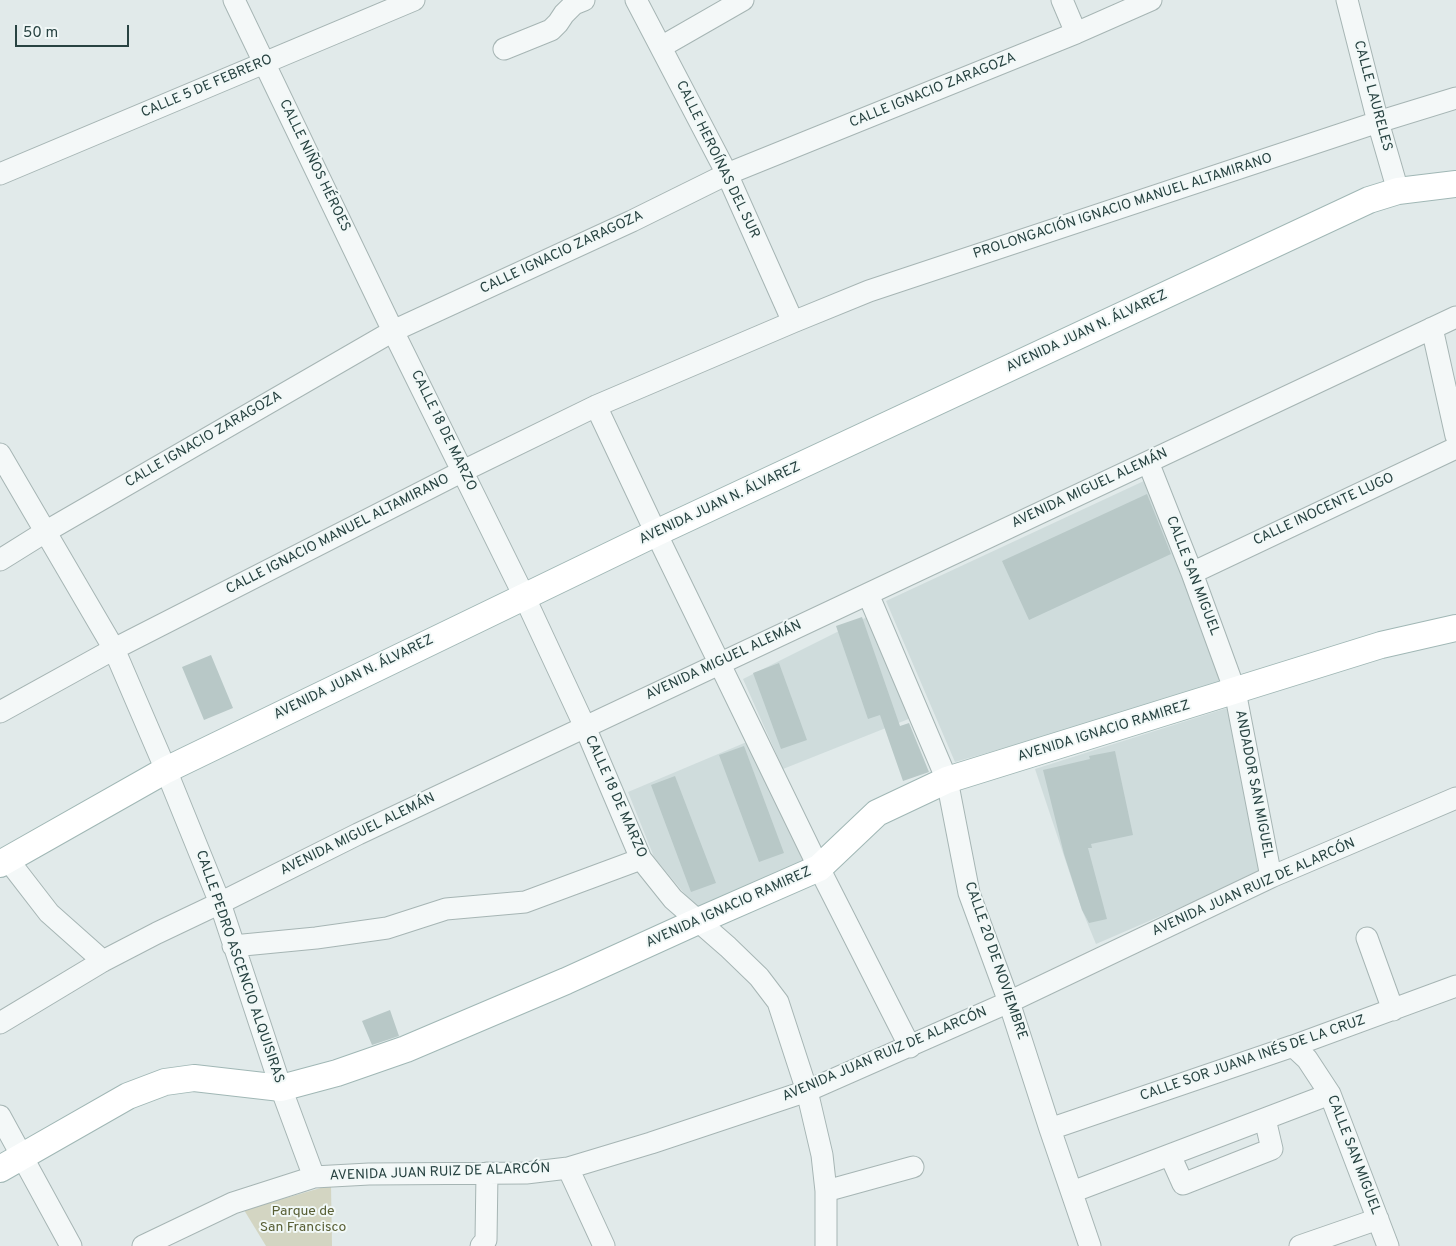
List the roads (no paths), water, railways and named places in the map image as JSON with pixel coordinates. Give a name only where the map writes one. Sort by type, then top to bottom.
[{"type":"main road","name":"AVENIDA JUAN N. ÁLVAREZ","points":[[4,862],[166,770],[524,596],[1360,204],[1398,191],[1456,184]]},
{"type":"main road","name":"AVENIDA IGNACIO RAMIREZ","points":[[0,1170],[128,1096],[166,1082],[194,1078],[281,1088],[337,1073],[406,1049],[566,981],[698,920],[819,868],[877,813],[947,780],[1381,645],[1456,628]]},
{"type":"street","name":"CALLE NIÑOS HÉROES","points":[[234,0],[393,331]]},
{"type":"street","name":"CALLE 5 DE FEBRERO","points":[[0,174],[414,0]]},
{"type":"street","points":[[504,49],[550,30],[574,4],[584,0]]},
{"type":"street","name":"CALLE HEROÍNAS DEL SUR","points":[[636,0],[727,174],[793,322]]},
{"type":"street","points":[[661,47],[743,0]]},
{"type":"street","points":[[1062,0],[1076,33]]},
{"type":"street","name":"CALLE IGNACIO ZARAGOZA","points":[[0,560],[45,532],[393,331],[623,226],[727,174],[1076,33],[1151,0]]},
{"type":"street","name":"CALLE LAURELES","points":[[1346,0],[1398,191]]},
{"type":"street","name":"PROLONGACIÓN IGNACIO MANUEL ALTAMIRANO","points":[[793,322],[869,291],[1378,122],[1456,98]]},
{"type":"street","name":"AVENIDA MIGUEL ALEMÁN","points":[[0,1023],[103,961],[358,834],[1456,317]]},
{"type":"street","name":"CALLE IGNACIO MANUEL ALTAMIRANO","points":[[0,712],[114,649],[463,471],[596,406],[793,322]]},
{"type":"street","points":[[1432,328],[1456,436]]},
{"type":"street","name":"CALLE 18 DE MARZO","points":[[393,331],[524,596],[585,727],[641,859],[673,899],[759,977],[778,1002],[807,1091],[822,1155],[826,1191],[826,1246]]},
{"type":"street","points":[[596,406],[819,868],[910,1047]]},
{"type":"street","name":"CALLE INOCENTE LUGO","points":[[1192,573],[1456,448]]},
{"type":"street","name":"CALLE PEDRO ASCENCIO ALQUISIRAS","points":[[0,454],[114,649],[166,770],[220,904],[281,1088],[314,1177]]},
{"type":"street","name":"CALLE SAN MIGUEL","points":[[1148,462],[1192,573],[1235,691]]},
{"type":"street","name":"CALLE 20 DE NOVIEMBRE","points":[[868,594],[947,780],[968,893],[1009,1002],[1090,1246]]},
{"type":"street","name":"ANDADOR SAN MIGUEL","points":[[1235,691],[1271,878]]},
{"type":"street","name":"AVENIDA JUAN RUIZ DE ALARCÓN","points":[[143,1246],[233,1203],[314,1177],[369,1174],[526,1173],[568,1168],[651,1144],[807,1091],[1009,1002],[1271,878],[1456,798]]},
{"type":"street","points":[[233,946],[316,938],[387,928],[446,909],[524,902],[641,859]]},
{"type":"street","points":[[4,862],[49,913],[103,961]]},
{"type":"street","points":[[1367,938],[1393,1010]]},
{"type":"street","name":"CALLE SOR JUANA INÉS DE LA CRUZ","points":[[1050,1129],[1293,1046],[1456,986]]},
{"type":"street","name":"CALLE SAN MIGUEL","points":[[1293,1046],[1307,1060],[1330,1094],[1388,1246]]},
{"type":"street","points":[[1072,1192],[1330,1094]]},
{"type":"street","points":[[0,1116],[71,1246]]},
{"type":"street","points":[[1170,1155],[1183,1184],[1272,1149],[1265,1119]]},
{"type":"street","points":[[826,1191],[913,1167]]},
{"type":"street","points":[[568,1168],[604,1246]]},
{"type":"street","points":[[484,1243],[487,1173]]},
{"type":"street","points":[[1300,1246],[1378,1219]]},
{"type":"park label","name":"Parque de San Francisco","points":[[303,1220]]}]
